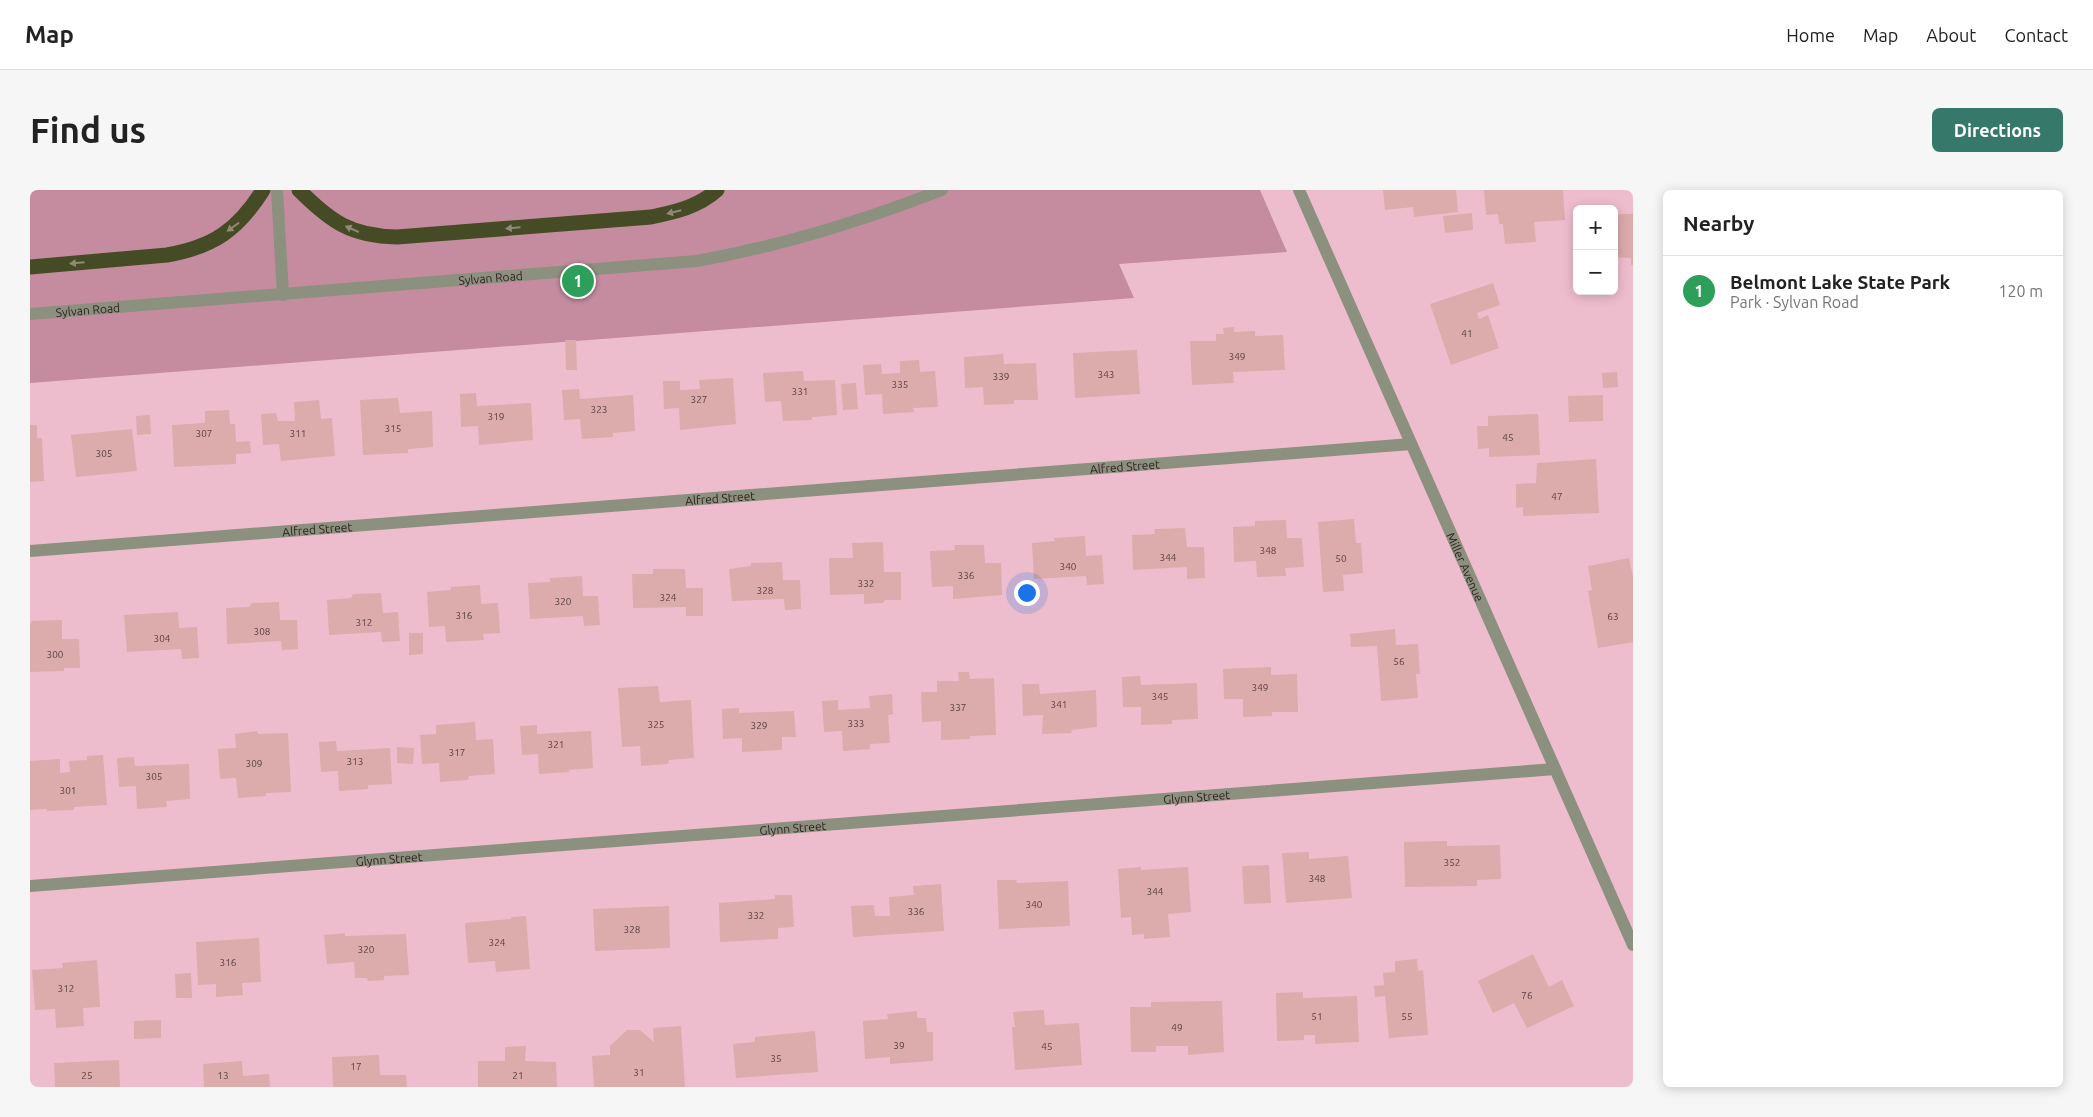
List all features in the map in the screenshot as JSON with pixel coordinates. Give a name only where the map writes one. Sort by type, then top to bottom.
[{"type":"highway","points":[[30,267],[167,255],[188,251],[207,244],[242,221],[264,190]]},
{"type":"highway","points":[[299,190],[322,213],[351,229],[375,236],[397,237],[651,217],[694,206],[717,190]]},
{"type":"street","points":[[277,190],[283,295]]},
{"type":"street","name":"Sylvan Road","points":[[30,314],[697,261],[764,248],[812,236],[891,210],[942,190]]},
{"type":"street","name":"Miller Avenue","points":[[1300,190],[1633,945]]},
{"type":"street","name":"Alfred Street","points":[[30,551],[1411,444]]},
{"type":"street","name":"Glynn Street","points":[[30,886],[1555,769]]},
{"type":"shaded area","points":[[30,190],[1260,190],[1287,252],[1119,264],[1134,298],[30,383]]},
{"type":"building","points":[[1383,190],[1456,190],[1458,212],[1414,217],[1413,207],[1385,210]]},
{"type":"building","points":[[1484,190],[1563,190],[1565,220],[1534,222],[1536,242],[1505,244],[1503,224],[1499,224],[1498,214],[1486,215]]},
{"type":"building","points":[[1472,213],[1473,230],[1445,233],[1443,216]]},
{"type":"building","points":[[1618,214],[1633,214],[1633,265],[1631,265],[1631,258],[1618,257]]},
{"type":"building","points":[[1493,283],[1500,305],[1477,313],[1479,319],[1488,315],[1499,348],[1451,365],[1430,304]]},
{"type":"building","points":[[1234,327],[1234,332],[1255,331],[1255,336],[1283,335],[1285,370],[1233,372],[1234,383],[1192,385],[1190,341],[1216,341],[1216,334],[1224,334],[1223,328]]},
{"type":"building","points":[[565,340],[576,340],[577,370],[566,370]]},
{"type":"building","points":[[1137,350],[1140,394],[1075,398],[1073,353]]},
{"type":"building","points":[[1003,354],[1004,364],[1036,363],[1038,400],[1014,400],[1014,404],[984,405],[983,387],[965,388],[964,357]]},
{"type":"building","points":[[919,360],[920,372],[935,371],[938,407],[913,408],[914,412],[883,414],[882,394],[865,395],[863,365],[881,364],[882,374],[900,373],[900,361]]},
{"type":"building","points":[[803,371],[804,381],[835,380],[837,415],[812,417],[812,420],[783,421],[781,401],[765,402],[763,373]]},
{"type":"building","points":[[1617,372],[1618,387],[1603,388],[1602,373]]},
{"type":"building","points":[[733,378],[736,424],[680,430],[679,408],[664,409],[663,381],[680,381],[680,390],[700,389],[699,380]]},
{"type":"building","points":[[856,383],[858,409],[843,410],[841,384]]},
{"type":"building","points":[[579,389],[580,399],[633,395],[635,431],[613,433],[613,437],[582,439],[580,419],[564,420],[562,390]]},
{"type":"building","points":[[476,393],[477,406],[531,403],[533,440],[479,445],[478,426],[461,427],[460,394]]},
{"type":"building","points":[[1603,395],[1603,421],[1569,422],[1568,396]]},
{"type":"building","points":[[398,398],[400,413],[432,411],[433,447],[408,449],[408,453],[363,455],[360,400]]},
{"type":"building","points":[[319,400],[321,419],[332,418],[335,456],[281,461],[279,444],[263,445],[261,414],[276,413],[278,421],[295,421],[294,402]]},
{"type":"building","points":[[229,410],[230,424],[235,424],[236,442],[250,441],[251,453],[236,454],[236,464],[174,467],[172,425],[205,423],[205,411]]},
{"type":"building","points":[[1538,414],[1540,455],[1489,457],[1489,448],[1478,449],[1477,426],[1488,426],[1488,416]]},
{"type":"building","points":[[150,415],[151,434],[137,435],[136,416]]},
{"type":"building","points":[[30,425],[37,425],[37,438],[42,438],[44,481],[30,482]]},
{"type":"building","points":[[132,429],[137,471],[76,477],[71,435]]},
{"type":"building","points":[[1596,459],[1599,513],[1523,516],[1523,507],[1516,508],[1516,484],[1536,483],[1537,463]]},
{"type":"building","points":[[1354,519],[1356,543],[1361,543],[1363,573],[1343,575],[1344,591],[1323,592],[1318,522]]},
{"type":"building","points":[[1286,520],[1287,538],[1302,538],[1304,567],[1285,568],[1286,576],[1257,577],[1256,561],[1234,562],[1233,527],[1255,526],[1255,521]]},
{"type":"building","points":[[1185,528],[1187,547],[1204,547],[1205,578],[1187,579],[1187,567],[1133,570],[1132,535],[1155,534],[1154,529]]},
{"type":"building","points":[[1085,536],[1086,556],[1102,555],[1104,584],[1087,585],[1086,576],[1034,579],[1032,543],[1055,541],[1054,538]]},
{"type":"building","points":[[883,542],[884,572],[901,572],[901,600],[885,600],[883,603],[864,604],[864,594],[830,595],[829,558],[853,558],[852,543]]},
{"type":"building","points":[[954,545],[984,545],[985,563],[1001,563],[1002,595],[953,599],[953,586],[932,587],[930,551],[955,550]]},
{"type":"building","points":[[1629,558],[1633,577],[1633,642],[1598,648],[1588,591],[1592,590],[1588,566]]},
{"type":"building","points":[[782,562],[783,580],[800,580],[801,609],[785,610],[784,599],[732,601],[729,569],[751,566],[751,563]]},
{"type":"building","points":[[653,569],[685,569],[686,588],[703,588],[703,616],[686,616],[686,607],[633,608],[632,574],[653,574]]},
{"type":"building","points":[[582,576],[583,596],[598,596],[600,625],[584,626],[583,616],[530,619],[528,583],[550,582],[550,578]]},
{"type":"building","points":[[480,585],[481,604],[498,603],[500,633],[483,634],[484,640],[446,642],[445,626],[429,627],[427,592],[451,590],[451,587]]},
{"type":"building","points":[[381,593],[383,613],[398,612],[400,641],[382,642],[381,632],[329,635],[327,600],[351,598],[353,594]]},
{"type":"building","points":[[279,602],[280,620],[297,620],[298,649],[282,650],[281,641],[227,644],[226,608],[249,607],[252,603]]},
{"type":"building","points":[[178,612],[179,628],[197,627],[199,658],[182,659],[181,649],[127,652],[124,615]]},
{"type":"building","points":[[62,620],[62,639],[79,639],[80,668],[64,668],[64,671],[30,672],[30,625],[32,621]]},
{"type":"building","points":[[1395,629],[1396,645],[1418,644],[1420,674],[1416,674],[1418,698],[1381,701],[1377,646],[1351,647],[1350,634]]},
{"type":"building","points":[[409,633],[423,633],[423,654],[409,655]]},
{"type":"building","points":[[1271,667],[1271,675],[1297,674],[1298,712],[1272,712],[1272,716],[1243,717],[1243,699],[1224,699],[1223,669]]},
{"type":"building","points":[[958,672],[969,672],[970,679],[994,678],[996,735],[970,736],[970,739],[941,740],[941,721],[922,722],[921,692],[937,692],[937,681],[959,681]]},
{"type":"building","points":[[1140,676],[1141,685],[1197,683],[1198,719],[1172,720],[1172,724],[1141,725],[1141,707],[1123,707],[1122,677]]},
{"type":"building","points":[[1022,684],[1039,684],[1040,694],[1096,690],[1097,727],[1071,730],[1072,733],[1042,734],[1043,715],[1023,716]]},
{"type":"building","points":[[658,686],[660,702],[691,700],[694,758],[669,760],[668,764],[641,766],[640,746],[622,747],[618,688]]},
{"type":"building","points":[[892,694],[893,714],[888,715],[890,743],[870,744],[870,749],[843,751],[842,731],[824,732],[822,701],[838,700],[838,710],[870,708],[869,696]]},
{"type":"building","points":[[739,708],[739,713],[794,711],[796,737],[782,737],[782,750],[742,752],[742,738],[723,739],[722,709]]},
{"type":"building","points":[[475,722],[476,740],[493,739],[495,774],[469,776],[468,780],[440,782],[439,763],[422,764],[420,735],[436,734],[436,725]]},
{"type":"building","points":[[537,725],[537,734],[591,731],[593,768],[539,774],[538,754],[522,755],[520,726]]},
{"type":"building","points":[[257,731],[258,734],[288,733],[291,792],[266,793],[266,796],[238,798],[236,778],[220,779],[218,749],[236,748],[235,734]]},
{"type":"building","points":[[336,741],[337,751],[390,748],[392,784],[368,785],[368,789],[339,791],[338,771],[321,772],[319,742]]},
{"type":"building","points":[[397,747],[414,748],[413,764],[397,763]]},
{"type":"building","points":[[103,755],[107,805],[74,807],[74,810],[30,810],[30,761],[60,759],[60,773],[70,772],[69,761],[87,760],[87,756]]},
{"type":"building","points":[[134,757],[135,766],[189,764],[190,799],[166,801],[167,807],[137,809],[136,786],[119,787],[117,758]]},
{"type":"building","points":[[1447,841],[1447,846],[1500,845],[1501,879],[1477,880],[1477,886],[1405,887],[1404,842]]},
{"type":"building","points":[[1309,852],[1309,859],[1348,856],[1352,898],[1286,903],[1282,853]]},
{"type":"building","points":[[1269,865],[1271,903],[1244,904],[1242,866]]},
{"type":"building","points":[[1141,867],[1141,870],[1188,867],[1191,912],[1168,914],[1170,937],[1144,939],[1144,934],[1132,935],[1131,917],[1121,918],[1118,869]]},
{"type":"building","points":[[997,880],[1016,880],[1017,883],[1068,881],[1070,926],[999,929]]},
{"type":"building","points":[[941,884],[944,931],[853,937],[851,906],[874,905],[875,916],[890,916],[889,897],[914,895],[913,886]]},
{"type":"building","points":[[775,895],[792,895],[794,927],[778,928],[778,939],[720,942],[719,903],[775,899]]},
{"type":"building","points":[[669,906],[670,948],[595,951],[593,909]]},
{"type":"building","points":[[526,916],[530,969],[496,972],[495,961],[468,963],[465,923]]},
{"type":"building","points":[[345,933],[345,936],[406,934],[409,975],[384,976],[384,980],[368,981],[367,978],[355,978],[354,962],[327,964],[324,935]]},
{"type":"building","points":[[259,938],[261,982],[242,983],[243,995],[216,997],[216,984],[198,985],[196,942]]},
{"type":"building","points":[[1533,954],[1549,987],[1562,980],[1574,1006],[1527,1028],[1514,1003],[1493,1013],[1478,981]]},
{"type":"building","points":[[1417,959],[1418,971],[1423,970],[1428,1035],[1389,1038],[1385,996],[1375,997],[1374,986],[1384,985],[1383,973],[1395,972],[1395,961]]},
{"type":"building","points":[[97,960],[100,1007],[83,1008],[84,1026],[56,1028],[55,1009],[35,1010],[32,970],[63,968],[62,963]]},
{"type":"building","points":[[191,973],[192,998],[176,998],[175,974]]},
{"type":"building","points":[[1303,992],[1303,998],[1357,996],[1359,1042],[1315,1044],[1315,1035],[1304,1035],[1304,1040],[1277,1041],[1276,993]]},
{"type":"building","points":[[1222,1001],[1224,1052],[1188,1055],[1188,1046],[1156,1046],[1156,1052],[1131,1052],[1130,1007],[1151,1007],[1151,1002]]},
{"type":"building","points":[[1044,1010],[1045,1025],[1079,1023],[1082,1065],[1015,1070],[1012,1027],[1015,1027],[1013,1012]]},
{"type":"building","points":[[917,1011],[917,1018],[926,1018],[927,1032],[933,1032],[933,1061],[890,1064],[890,1057],[865,1059],[863,1021],[888,1019],[887,1014]]},
{"type":"building","points":[[161,1020],[161,1038],[134,1039],[134,1021]]},
{"type":"building","points":[[681,1026],[685,1087],[594,1087],[592,1056],[610,1055],[610,1046],[627,1030],[640,1030],[654,1042],[653,1028]]},
{"type":"building","points":[[815,1031],[818,1072],[736,1078],[733,1044],[755,1042],[755,1037]]},
{"type":"building","points":[[526,1046],[525,1061],[556,1062],[557,1087],[478,1087],[478,1061],[505,1061],[505,1047]]},
{"type":"building","points":[[379,1055],[380,1075],[406,1075],[407,1087],[333,1087],[332,1057]]},
{"type":"building","points":[[119,1060],[120,1087],[55,1087],[54,1063]]},
{"type":"building","points":[[242,1061],[243,1076],[269,1074],[270,1087],[204,1087],[203,1064]]},
{"type":"place","name":"Belmont Lake State Park","points":[[578,281]]}]
